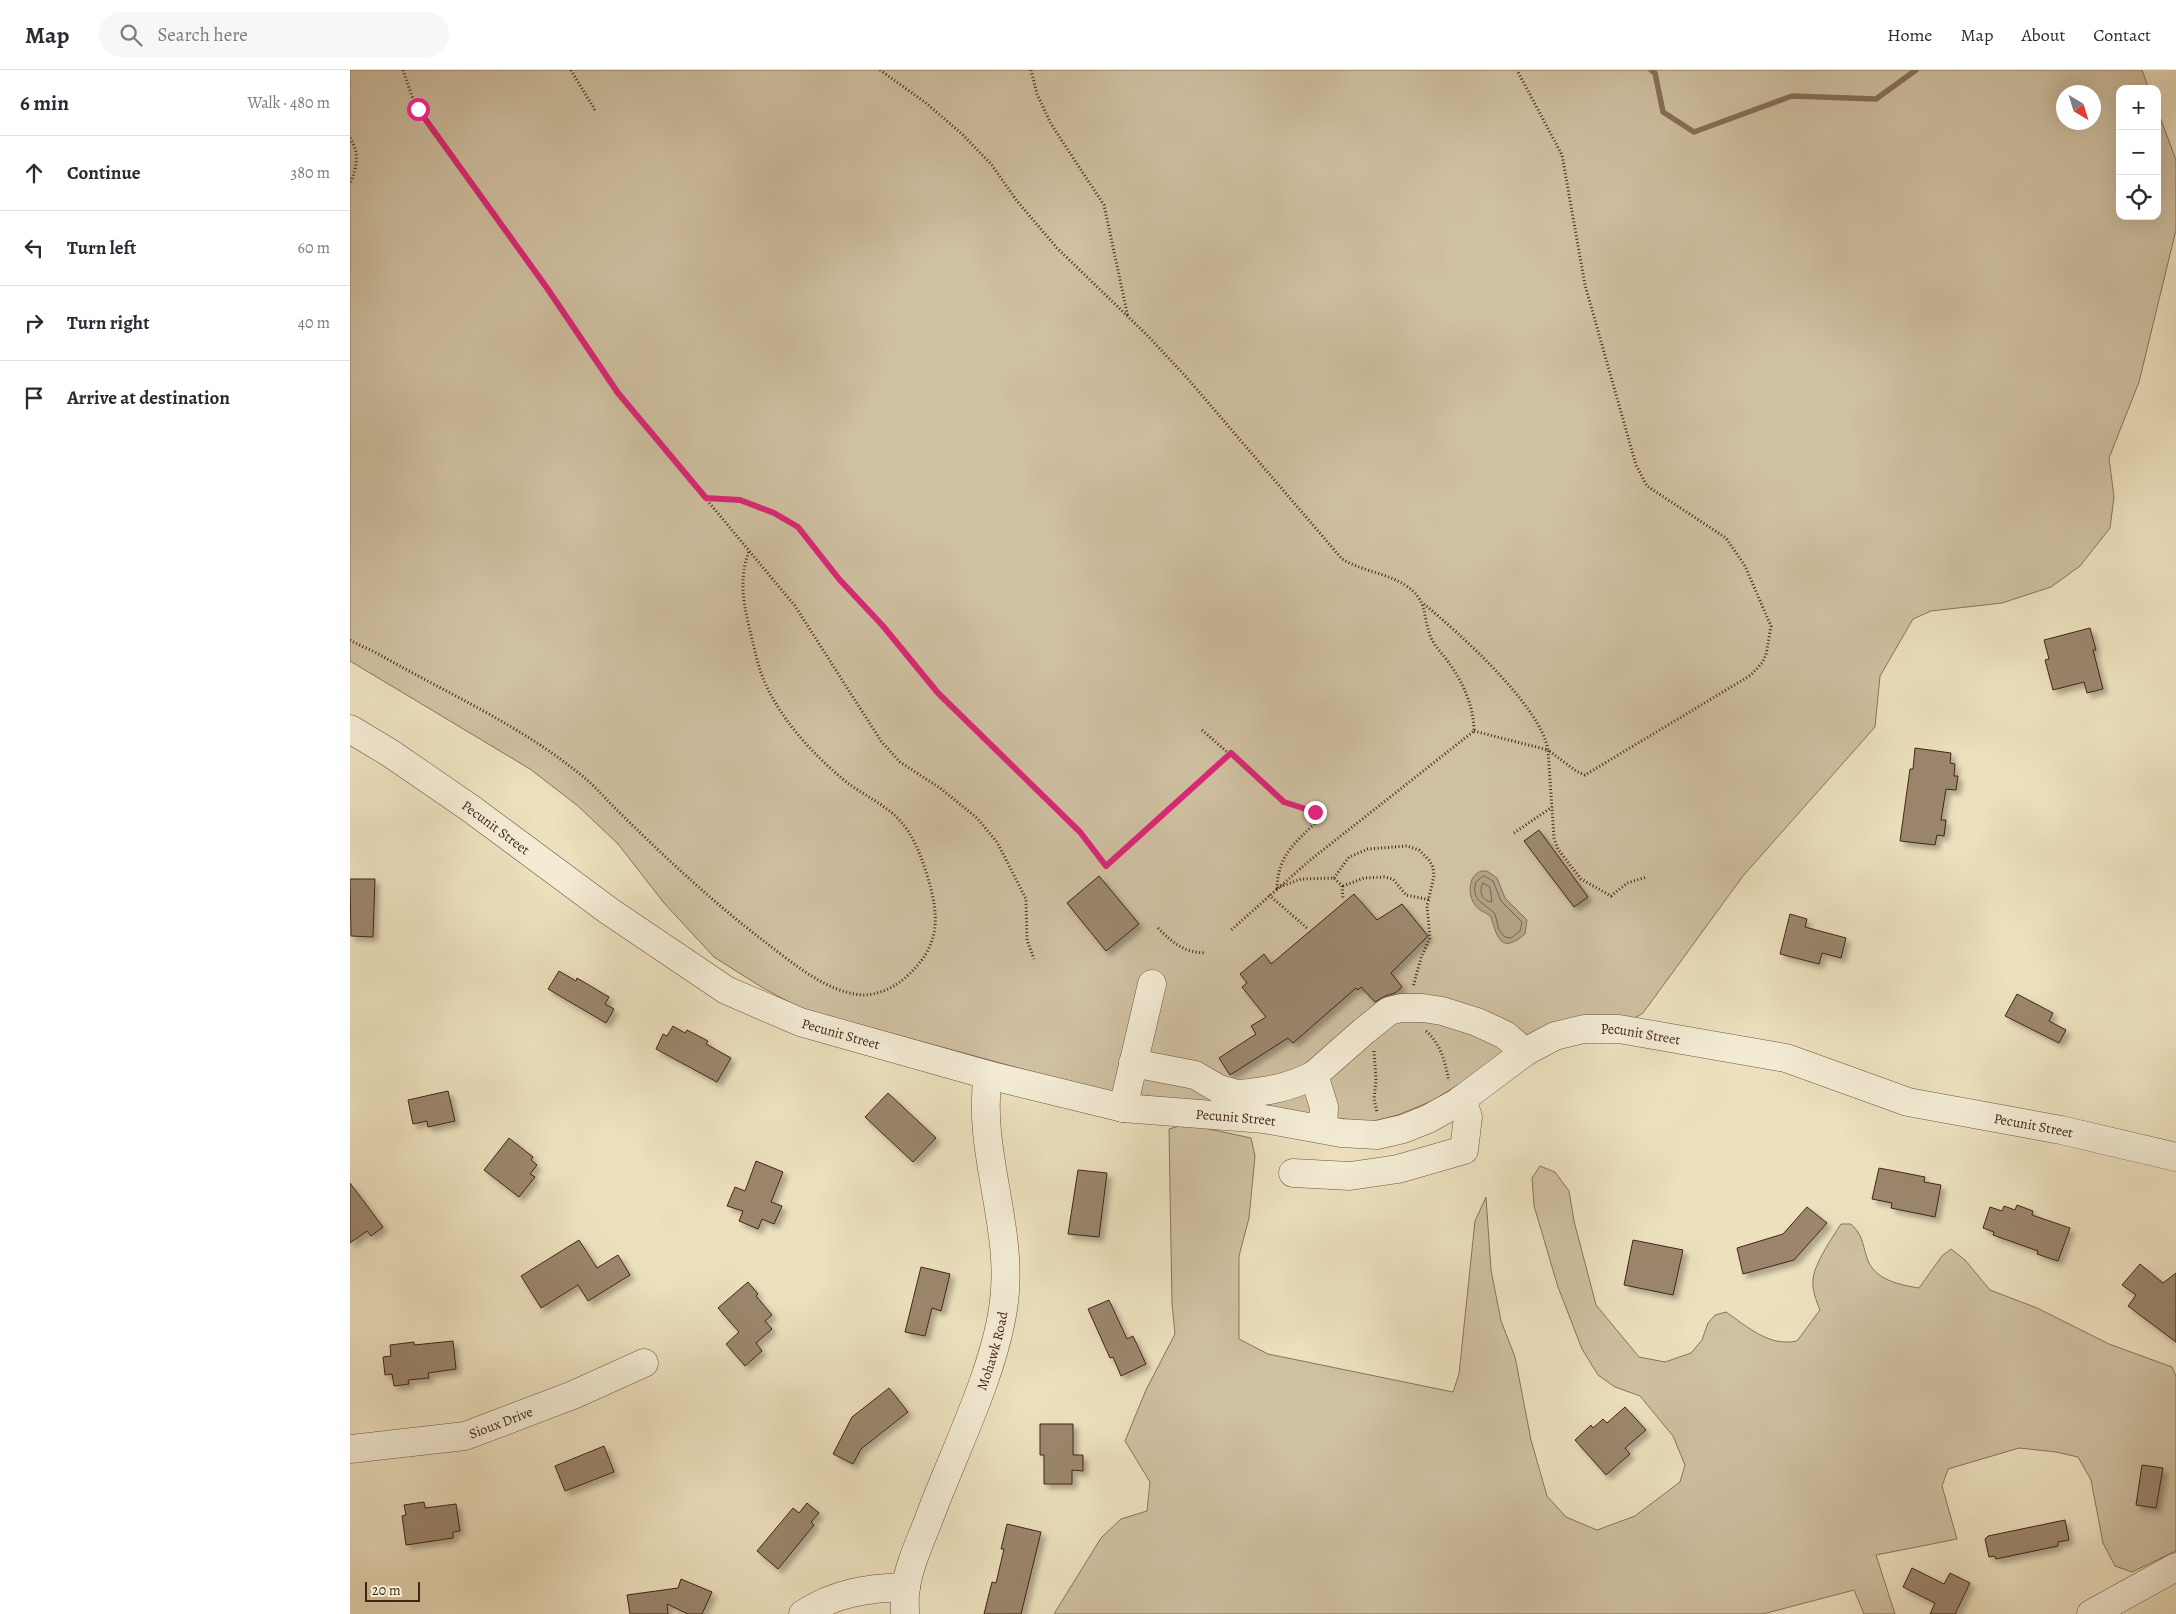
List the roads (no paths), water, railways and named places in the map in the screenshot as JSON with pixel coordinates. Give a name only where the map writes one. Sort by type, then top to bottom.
[{"type":"street","name":"Pecunit Street","points":[[350,729],[390,753],[470,808],[609,910],[726,990],[800,1022],[988,1075],[1123,1108],[1234,1105],[1323,1129],[1366,1135],[1417,1124],[1460,1101],[1525,1052],[1543,1041],[1566,1032],[1584,1029],[1620,1029],[1786,1058],[1908,1102],[2061,1130],[2176,1157]]},
{"type":"street","points":[[1123,1108],[1152,984]]},
{"type":"street","points":[[1132,1063],[1195,1075],[1219,1089],[1234,1105],[1297,1084],[1314,1075],[1389,1011],[1410,1007],[1457,1015],[1491,1027],[1525,1052]]},
{"type":"street","name":"Mohawk Road","points":[[905,1614],[906,1587],[943,1480],[982,1384],[1004,1308],[1002,1224],[984,1101],[988,1075]]},
{"type":"street","points":[[1314,1075],[1324,1107],[1323,1129]]},
{"type":"street","points":[[1293,1173],[1358,1175],[1398,1170],[1464,1150],[1468,1117],[1460,1101]]},
{"type":"street","points":[[1358,1175],[1366,1135]]},
{"type":"street","name":"Sioux Drive","points":[[350,1449],[466,1436],[573,1395],[644,1363]]},
{"type":"street","points":[[2092,1614],[2176,1567]]},
{"type":"street","points":[[803,1614],[822,1602],[849,1592],[874,1588],[906,1587]]},
{"type":"water","points":[[1481,871],[1487,871],[1497,878],[1505,898],[1527,920],[1525,934],[1510,943],[1501,941],[1495,931],[1491,917],[1477,907],[1472,900],[1470,888],[1473,878]]},
{"type":"waterway","points":[[1651,70],[1655,73],[1663,112],[1694,132],[1792,96],[1876,99],[1916,70]]}]
